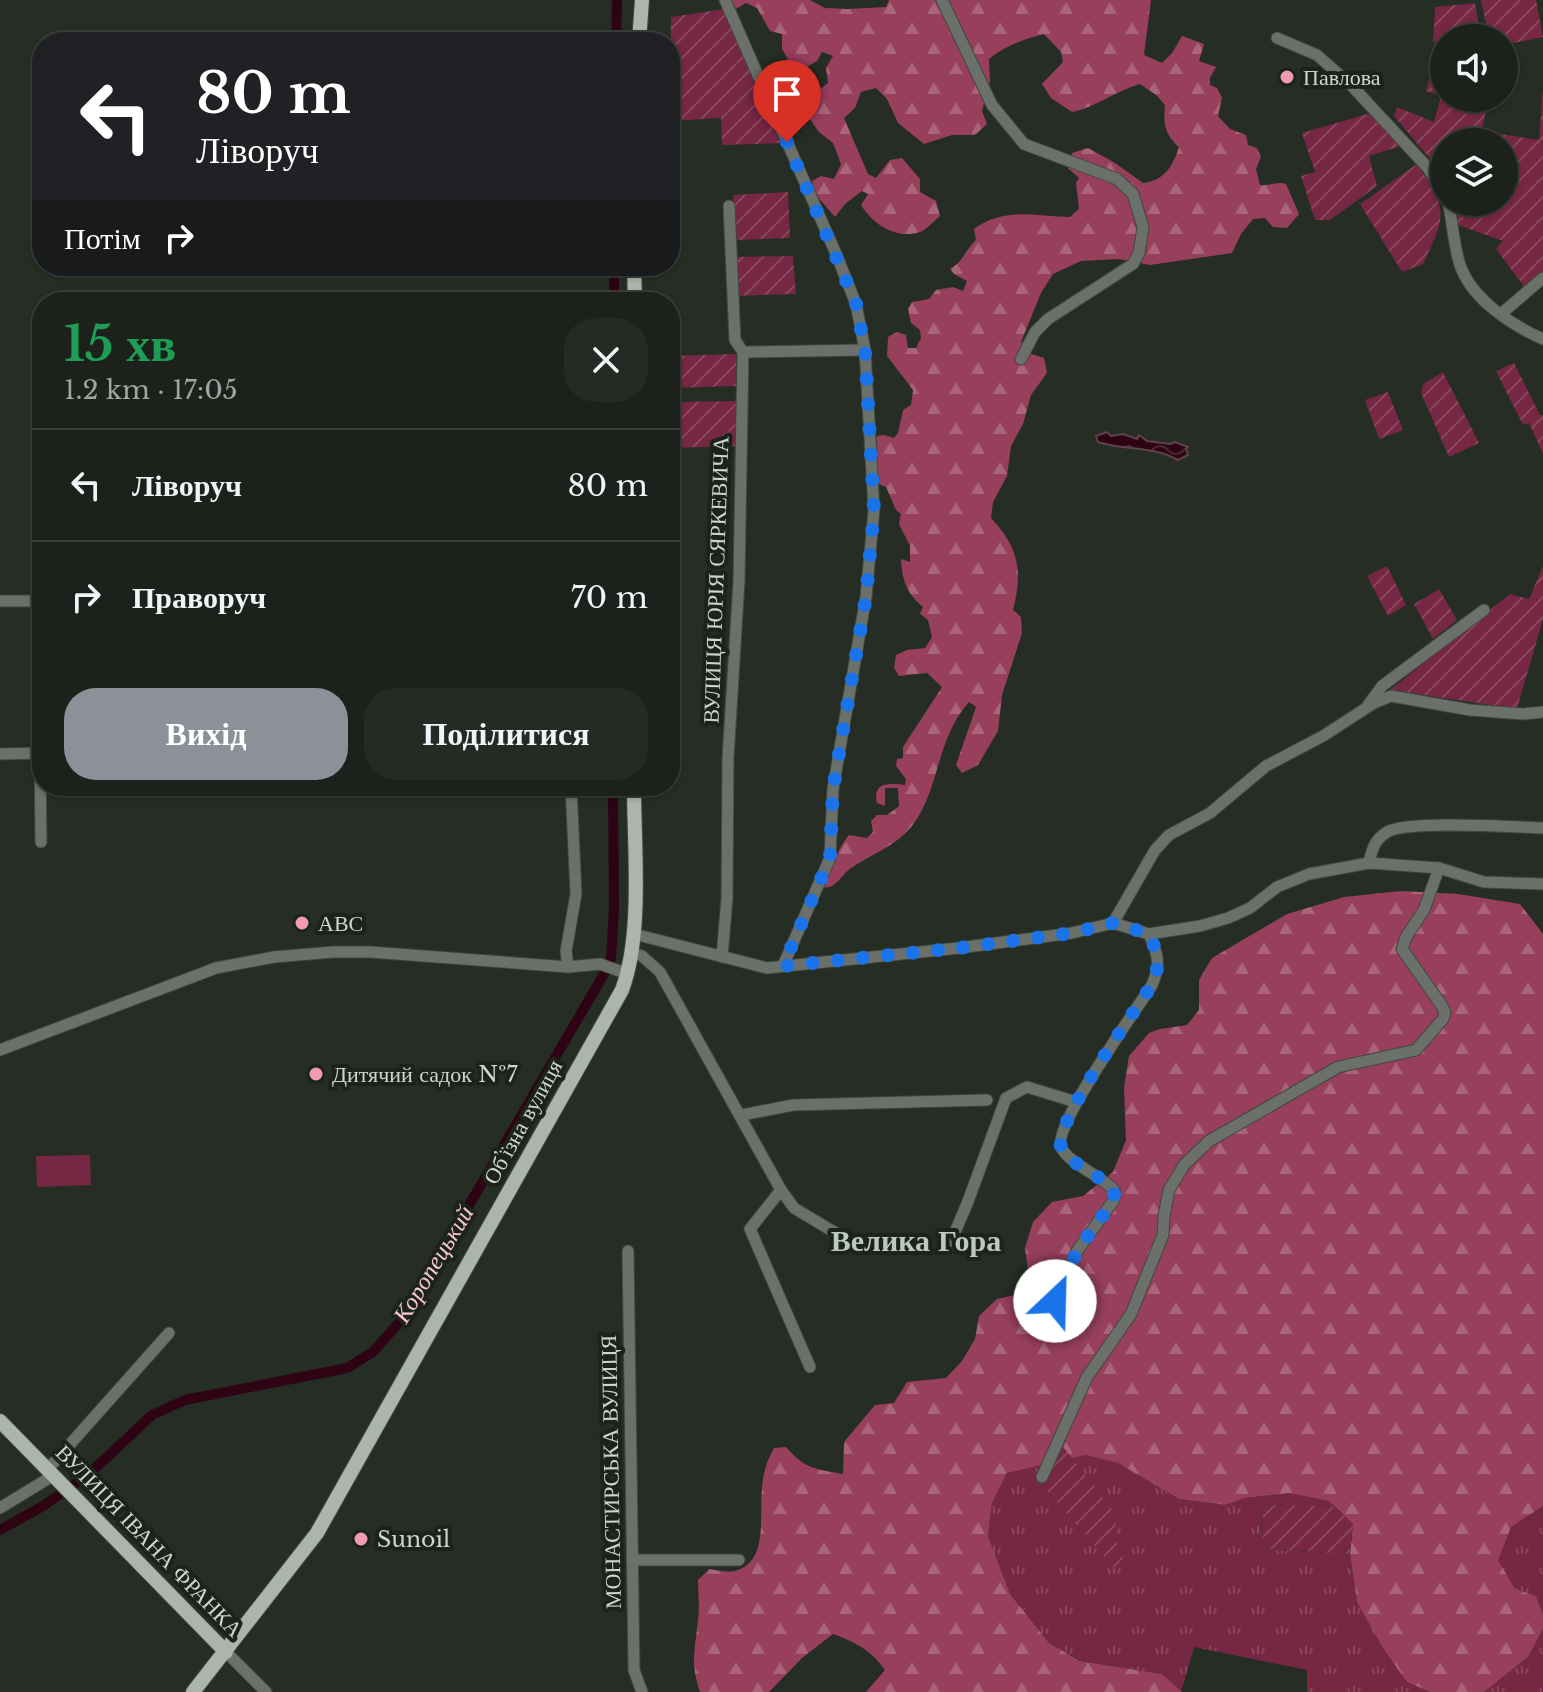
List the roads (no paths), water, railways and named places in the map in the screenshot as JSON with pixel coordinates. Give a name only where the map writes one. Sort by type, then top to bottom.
[{"type":"main road","points":[[640,32],[642,0]]},
{"type":"main road","name":"Обʼїзна вулиця","points":[[193,1692],[307,1549],[328,1515],[614,1006],[633,953],[634,796]]},
{"type":"main road","name":"ВУЛИЦЯ ІВАНА ФРАНКА","points":[[0,1421],[226,1652]]},
{"type":"street","points":[[725,0],[837,256],[856,304],[865,350],[874,510],[866,597],[834,778],[830,858],[783,966]]},
{"type":"street","points":[[942,0],[992,105],[1024,144],[1117,179],[1133,194],[1143,227],[1139,253],[1133,264],[1048,319],[1035,332],[1021,359]]},
{"type":"street","points":[[1277,38],[1317,55],[1352,86],[1430,171]]},
{"type":"street","name":"ВУЛИЦЯ ЮРІЯ СЯРКЕВИЧА","points":[[722,957],[727,898],[728,758],[739,581],[743,352],[735,340],[729,206]]},
{"type":"street","points":[[1451,216],[1461,269],[1474,290],[1501,314],[1543,339]]},
{"type":"street","points":[[1501,314],[1543,278]]},
{"type":"street","points":[[743,352],[865,350]]},
{"type":"street","points":[[0,601],[32,601]]},
{"type":"street","points":[[1365,709],[1382,686],[1484,610]]},
{"type":"street","points":[[1113,923],[1155,850],[1169,835],[1210,813],[1266,766],[1391,696],[1492,712],[1543,712]]},
{"type":"street","points":[[0,754],[32,753]]},
{"type":"street","points":[[41,796],[41,842]]},
{"type":"street","points":[[568,967],[566,951],[576,894],[571,796]]},
{"type":"street","points":[[1369,863],[1373,845],[1388,832],[1411,826],[1543,828]]},
{"type":"street","points":[[634,934],[767,968],[959,948],[1072,933],[1113,923],[1149,934],[1200,926],[1250,908],[1277,887],[1309,874],[1369,863],[1439,868],[1484,882],[1543,884]]},
{"type":"street","points":[[1042,1477],[1087,1377],[1131,1314],[1163,1235],[1169,1190],[1184,1165],[1209,1141],[1338,1067],[1416,1050],[1443,1019],[1445,1013],[1442,1006],[1402,949],[1406,937],[1424,910],[1439,868]]},
{"type":"street","points":[[1055,1301],[1077,1251],[1114,1200],[1114,1190],[1108,1183],[1070,1158],[1061,1146],[1061,1134],[1076,1102],[1152,985],[1159,969],[1159,957],[1149,934]]},
{"type":"street","points":[[0,1050],[216,968],[274,957],[370,952],[568,967],[600,964],[628,974]]},
{"type":"street","points":[[633,953],[642,956],[660,972],[781,1190],[794,1208],[859,1247]]},
{"type":"street","points":[[949,1246],[1006,1098],[1027,1087],[1076,1102]]},
{"type":"street","points":[[742,1115],[793,1105],[987,1100]]},
{"type":"street","points":[[781,1190],[750,1229],[810,1367]]},
{"type":"street","name":"МОНАСТИРСЬКА ВУЛИЦЯ","points":[[628,1251],[634,1670],[642,1692]]},
{"type":"street","points":[[0,1508],[54,1475],[169,1333]]},
{"type":"street","points":[[632,1560],[739,1560]]},
{"type":"street","name":"ВУЛИЦЯ ІВАНА ФРАНКА","points":[[226,1652],[266,1692]]},
{"type":"water","points":[[1107,432],[1111,436],[1123,434],[1137,439],[1139,435],[1147,441],[1175,442],[1188,447],[1188,455],[1178,460],[1157,452],[1098,442],[1096,436]]},
{"type":"waterway","name":"Коропецький","points":[[616,32],[617,0]]},
{"type":"waterway","name":"Коропецький","points":[[614,276],[614,292]]},
{"type":"waterway","name":"Коропецький","points":[[611,959],[613,796]]},
{"type":"waterway","name":"Коропецький","points":[[0,1530],[43,1506],[89,1474],[152,1415],[185,1400],[347,1368],[373,1352],[403,1318],[604,974]]},
{"type":"place","name":"Павлова","points":[[1287,77]]},
{"type":"place","name":"АВС","points":[[302,923]]},
{"type":"place","name":"Дитячий садок №7","points":[[316,1074]]},
{"type":"place","name":"Sunoil","points":[[361,1539]]},
{"type":"district","name":"Велика Гора","points":[[916,1240]]}]
